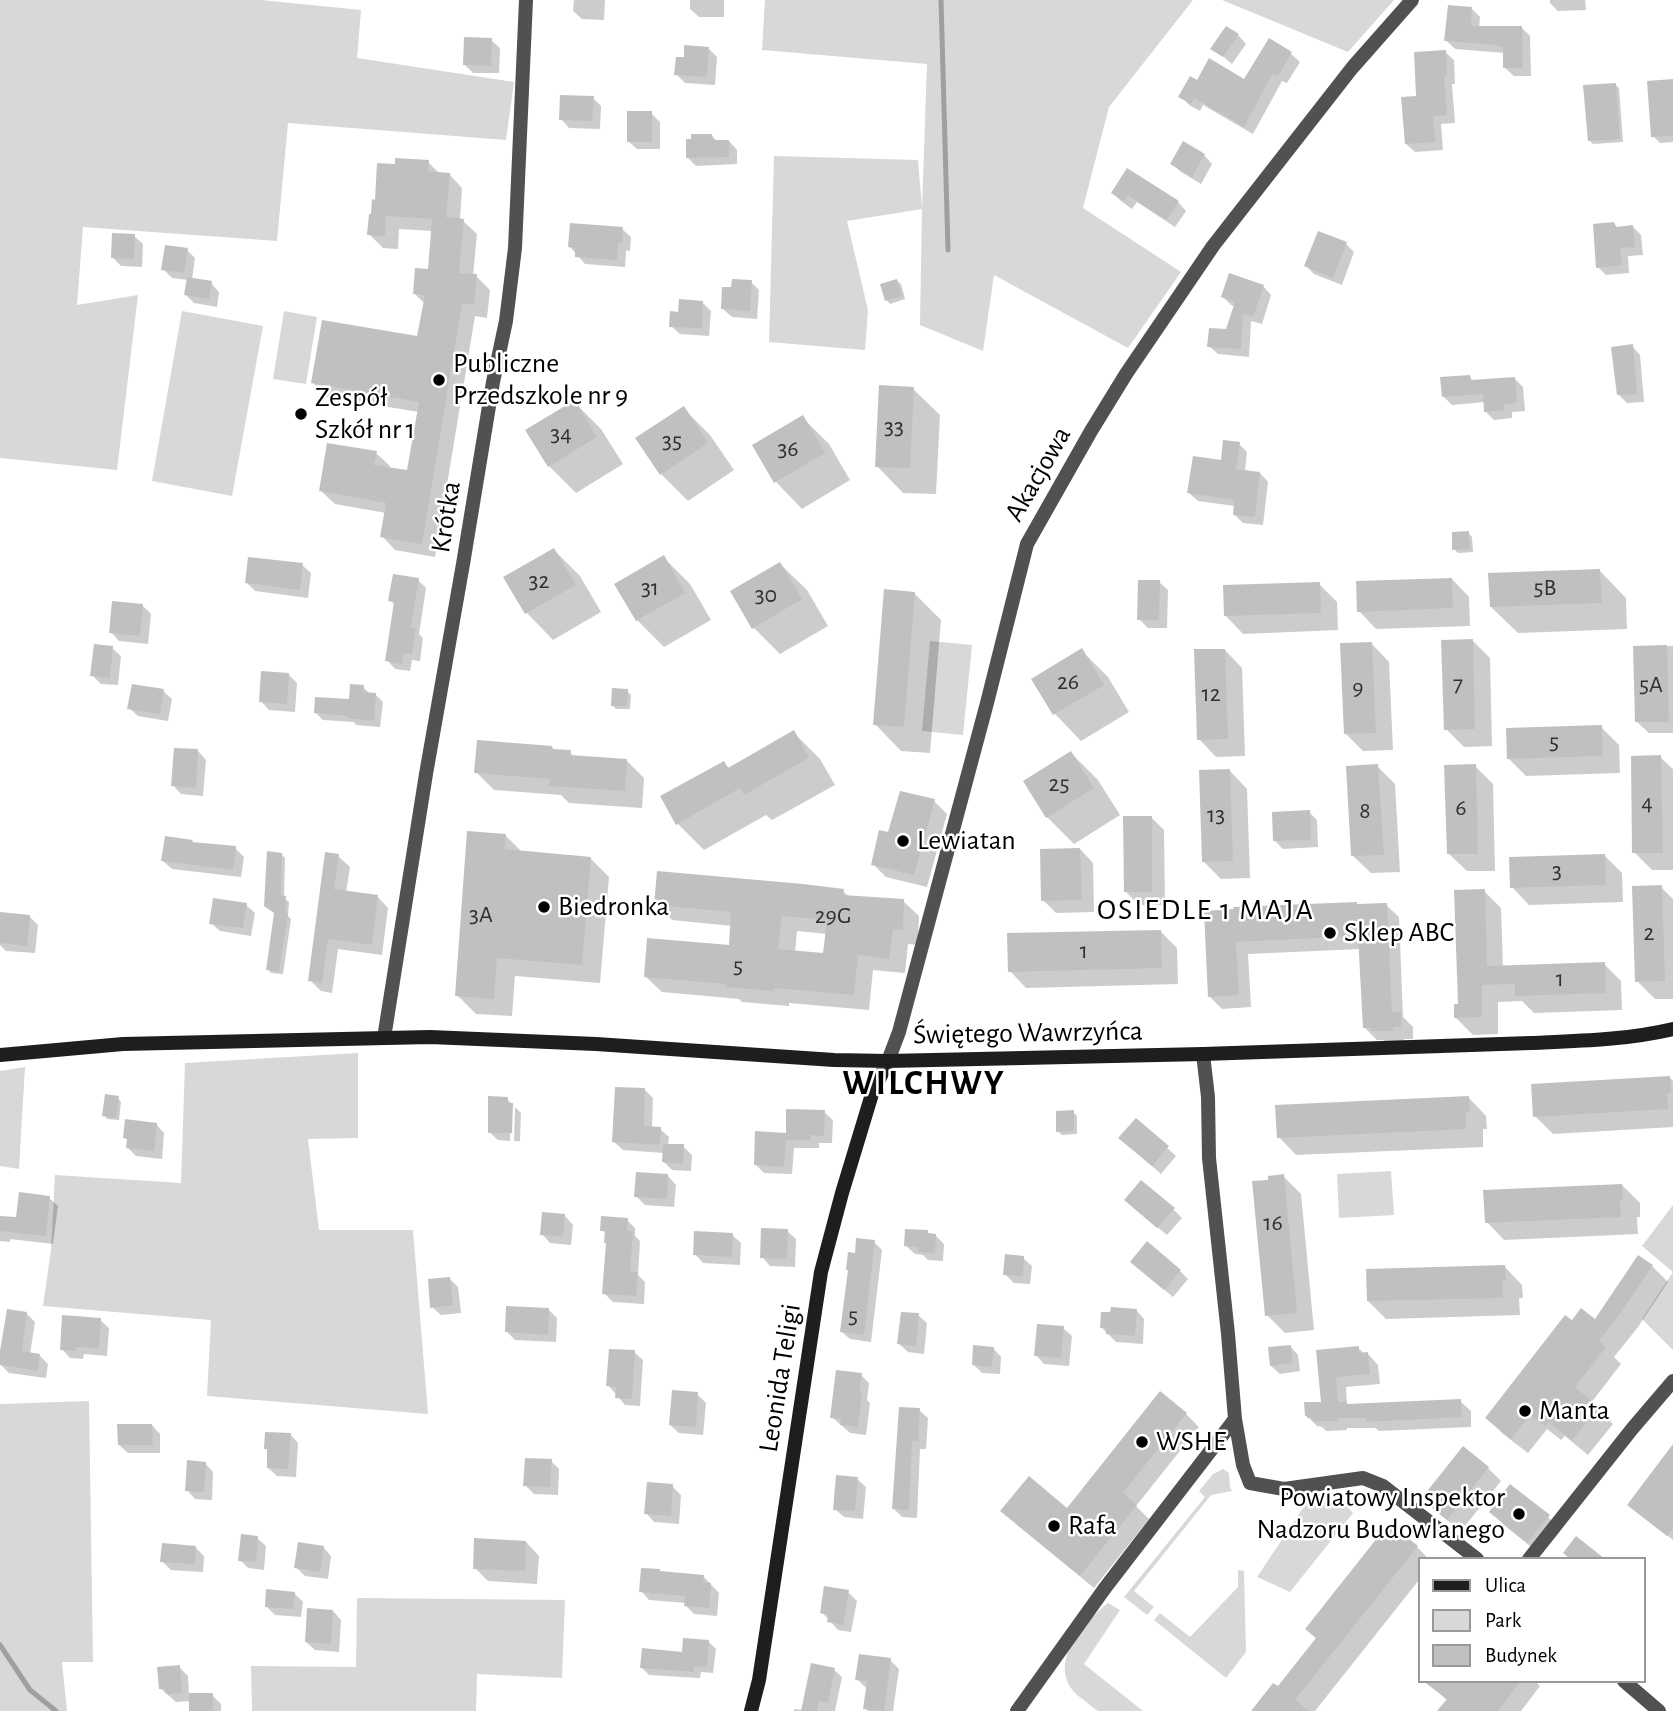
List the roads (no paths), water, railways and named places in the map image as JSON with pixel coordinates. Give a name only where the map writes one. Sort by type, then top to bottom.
[{"type":"street","name":"Krótka","points":[[384,1038],[426,774],[493,382],[506,321],[515,248],[526,0]]},
{"type":"street","name":"Akacjowa","points":[[888,1061],[987,703],[1027,544],[1126,374],[1213,246],[1352,68],[1412,0]]},
{"type":"street","name":"Świętego Wawrzyńca","points":[[0,1055],[123,1044],[430,1037],[596,1044],[834,1060],[987,1060],[1582,1041],[1673,1029]]},
{"type":"street","points":[[1203,1054],[1208,1097],[1209,1158],[1236,1419],[1243,1465],[1250,1483],[1284,1489],[1363,1478],[1383,1486],[1474,1557]]},
{"type":"street","name":"Leonida Teligi","points":[[751,1711],[759,1680],[821,1272],[872,1094],[888,1061]]},
{"type":"street","points":[[1532,1557],[1673,1381]]},
{"type":"street","points":[[1017,1711],[1104,1588],[1236,1419]]},
{"type":"street","points":[[1626,1683],[1659,1711]]},
{"type":"waterway","points":[[941,0],[948,250]]},
{"type":"waterway","points":[[0,1645],[30,1690],[56,1711]]},
{"type":"place","name":"Publiczne Przedszkole nr 9","points":[[439,380]]},
{"type":"place","name":"Zespół Szkół nr 1","points":[[301,414]]},
{"type":"place","name":"Lewiatan","points":[[903,841]]},
{"type":"place","name":"Biedronka","points":[[544,907]]},
{"type":"place","name":"Sklep ABC","points":[[1330,933]]},
{"type":"place","name":"Manta","points":[[1525,1411]]},
{"type":"place","name":"WSHE","points":[[1142,1442]]},
{"type":"place","name":"Powiatowy Inspektor Nadzoru Budowlanego","points":[[1519,1514]]},
{"type":"place","name":"Rafa","points":[[1054,1526]]},
{"type":"district","name":"OSIEDLE 1 MAJA","points":[[1206,910]]},
{"type":"district","name":"WILCHWY","points":[[924,1083]]}]
